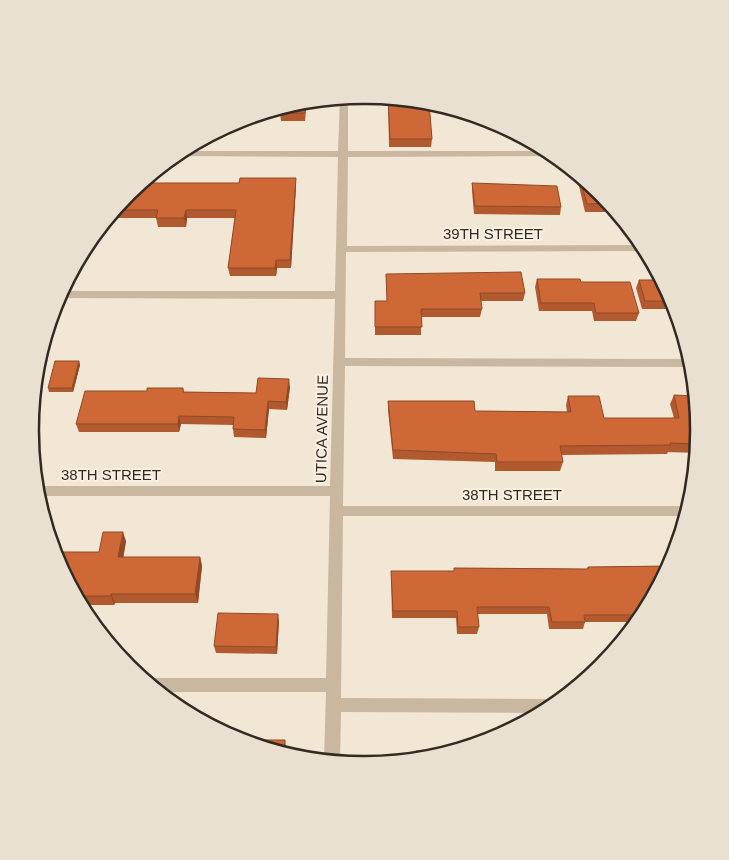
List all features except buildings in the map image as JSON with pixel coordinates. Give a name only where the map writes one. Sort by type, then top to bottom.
[{"type":"street","name":"UTICA AVENUE","points":[[332,754],[344,105]]},
{"type":"street","points":[[192,154],[537,154]]},
{"type":"street","name":"39TH STREET","points":[[342,249],[634,248]]},
{"type":"street","points":[[68,295],[341,295]]},
{"type":"street","points":[[340,362],[683,363]]},
{"type":"street","name":"38TH STREET","points":[[45,491],[337,491]]},
{"type":"street","name":"38TH STREET","points":[[336,512],[680,511]]},
{"type":"street","points":[[162,685],[333,685]]},
{"type":"street","points":[[333,705],[537,706]]}]
